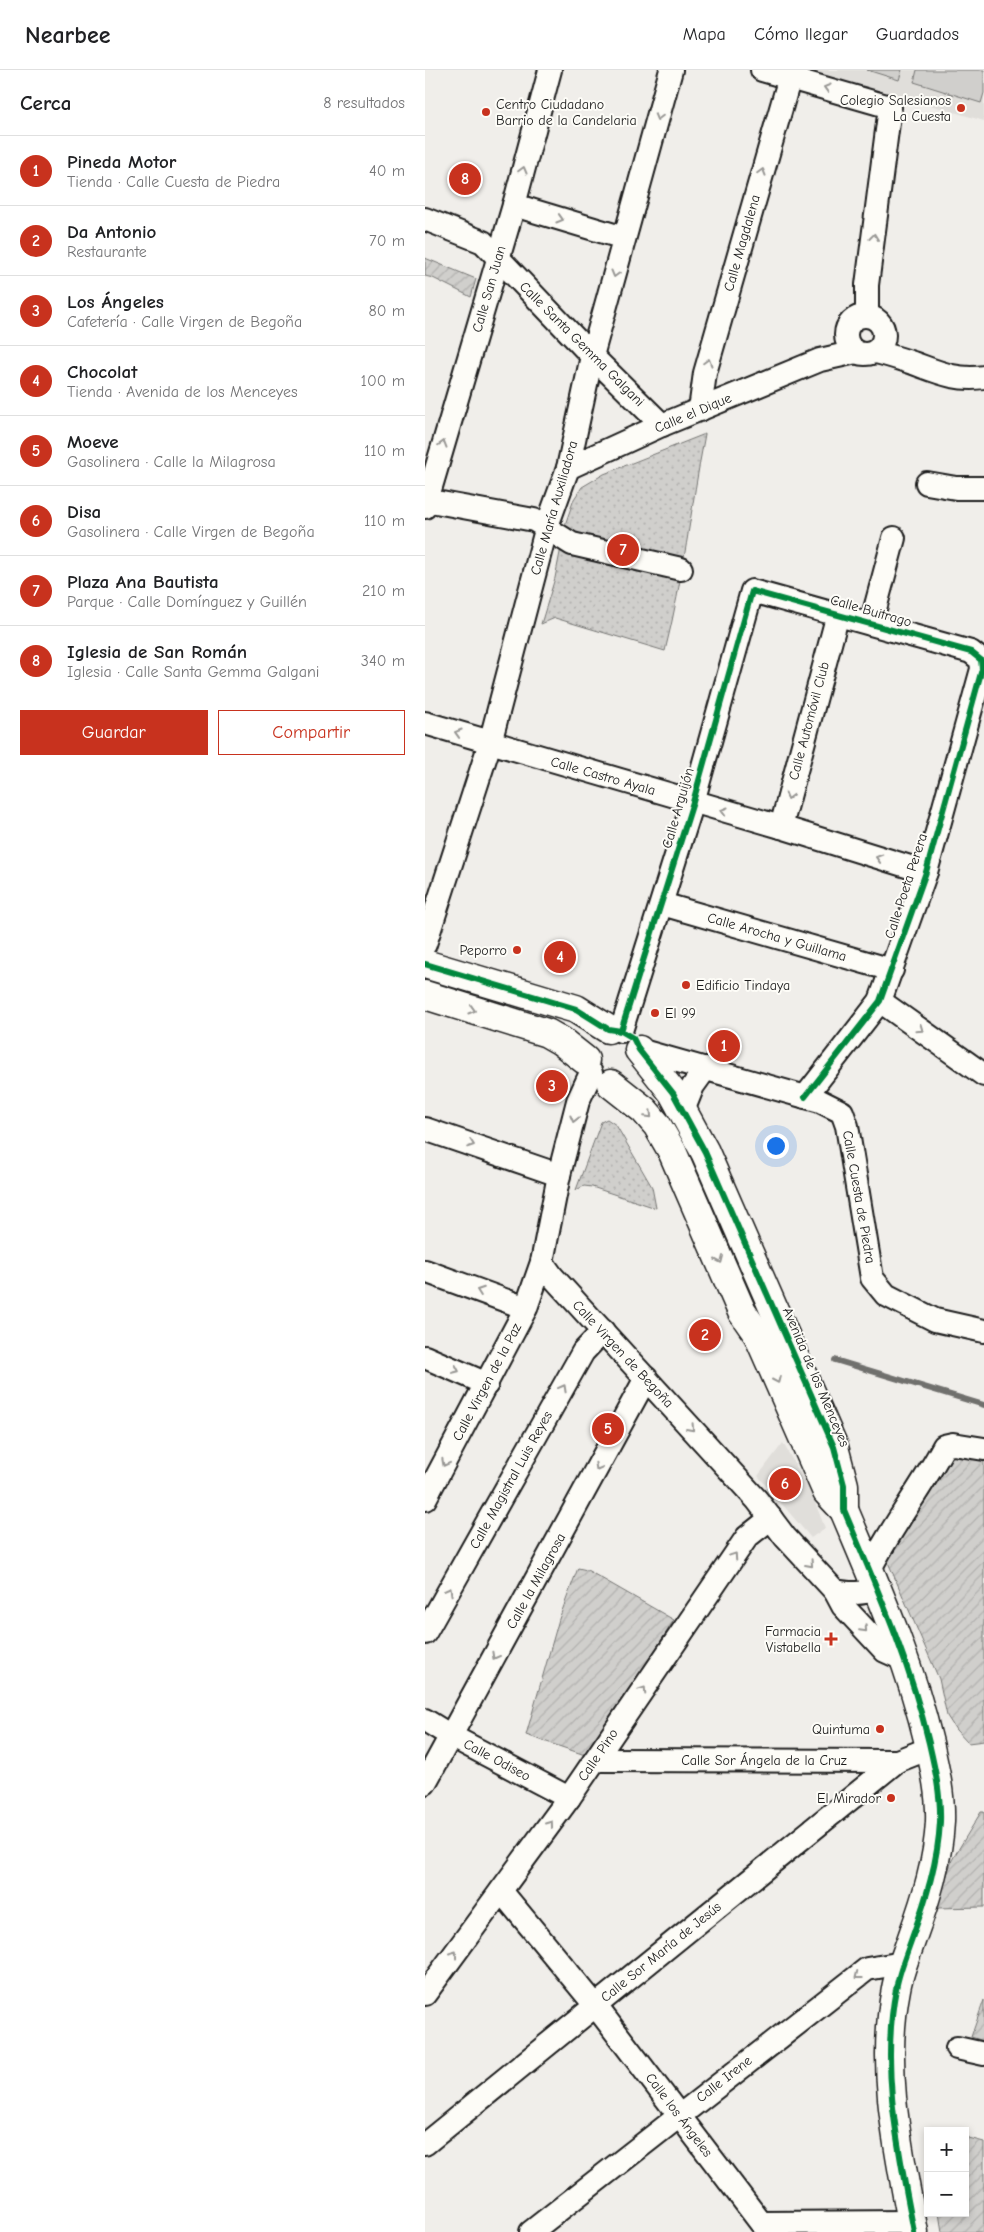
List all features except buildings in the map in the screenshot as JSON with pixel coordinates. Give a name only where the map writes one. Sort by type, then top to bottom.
[{"type":"main road","name":"Avenida de los Menceyes","points":[[425,964],[576,1010],[622,1037],[673,1093],[705,1152],[834,1447],[844,1485],[848,1520]]},
{"type":"main road","name":"Avenida de los Menceyes","points":[[425,995],[547,1033],[561,1041],[644,1110],[657,1125],[672,1151],[742,1312],[758,1335],[827,1492],[848,1520],[905,1660],[919,1701],[928,1740],[937,1782],[940,1821],[937,1851],[923,1906],[896,1988],[890,2032],[894,2127],[913,2227]]},
{"type":"main road","points":[[594,1036],[622,1037],[639,1061],[634,1073],[624,1081],[596,1072],[587,1047],[594,1036]]},
{"type":"street","name":"Calle San Juan","points":[[426,503],[498,258],[550,70]]},
{"type":"street","name":"Calle María Auxiliadora","points":[[425,944],[490,743],[547,526],[568,468],[592,356],[671,70]]},
{"type":"street","points":[[762,70],[891,107],[867,285],[867,315],[878,320],[884,330],[866,344],[944,376],[984,377]]},
{"type":"street","name":"Calle Magdalena","points":[[699,410],[705,373],[790,77]]},
{"type":"street","points":[[513,205],[624,238]]},
{"type":"street","name":"Calle Santa Gemma Galgani","points":[[425,219],[483,242],[592,356],[662,425]]},
{"type":"street","name":"Calle el Dique","points":[[568,468],[662,425],[820,360],[866,344],[849,323],[855,318],[867,315]]},
{"type":"street","points":[[927,483],[956,488],[984,488]]},
{"type":"street","points":[[426,503],[534,520],[547,526],[572,544],[681,569]]},
{"type":"street","points":[[871,624],[894,538]]},
{"type":"street","name":"Calle Buitrago","points":[[753,591],[971,652],[981,660]]},
{"type":"street","name":"Calle Arguijón","points":[[622,1037],[693,802],[753,591]]},
{"type":"street","name":"Calle Automóvil Club","points":[[781,827],[838,614]]},
{"type":"street","name":"Calle Poeta Perera","points":[[805,1097],[880,1001],[925,872],[982,669],[981,660]]},
{"type":"street","name":"Calle Castro Ayala","points":[[425,723],[781,827],[925,872]]},
{"type":"street","name":"Calle Arocha y Guillama","points":[[662,904],[892,970]]},
{"type":"street","points":[[880,1001],[984,1075]]},
{"type":"street","name":"Calle Cuesta de Piedra","points":[[622,1037],[706,1068],[805,1097],[842,1112],[847,1126],[872,1278],[886,1295],[935,1320],[984,1331]]},
{"type":"street","points":[[683,1111],[693,1086],[706,1068]]},
{"type":"street","points":[[542,1262],[559,1175],[578,1101],[596,1072]]},
{"type":"street","points":[[425,1128],[559,1175]]},
{"type":"street","name":"Calle Virgen de la Paz","points":[[425,1499],[487,1384],[525,1308],[542,1262]]},
{"type":"street","name":"Calle Virgen de Begoña","points":[[542,1262],[551,1276],[646,1378],[835,1591],[843,1606],[885,1652],[905,1660]]},
{"type":"street","points":[[425,1271],[525,1308]]},
{"type":"street","name":"Calle Magistral Luis Reyes","points":[[425,1633],[583,1352],[603,1332]]},
{"type":"street","points":[[425,1357],[487,1384]]},
{"type":"street","name":"Calle la Milagrosa","points":[[425,1783],[646,1378]]},
{"type":"street","points":[[835,1591],[863,1594],[873,1580],[893,1526],[928,1475],[944,1446],[953,1444],[984,1449]]},
{"type":"street","name":"Calle Pino","points":[[425,1994],[596,1760],[747,1537],[771,1518]]},
{"type":"street","points":[[848,1520],[882,1530],[893,1526]]},
{"type":"street","name":"Calle Odiseo","points":[[425,1720],[451,1736],[569,1798]]},
{"type":"street","name":"Calle Sor Ángela de la Cruz","points":[[596,1760],[897,1761],[928,1740]]},
{"type":"street","name":"Calle Sor María de Jesús","points":[[425,2144],[897,1761]]},
{"type":"street","name":"Calle los Ángeles","points":[[501,1891],[595,2005],[761,2223],[913,2227]]},
{"type":"street","name":"Calle Irene","points":[[531,2232],[679,2114],[867,1969],[903,1962]]},
{"type":"street","points":[[957,2048],[984,2054]]},
{"type":"shaded area","name":"Colegio Salesianos La Cuesta","points":[[803,70],[984,70],[984,121],[893,94]]},
{"type":"shaded area","points":[[867,70],[902,70],[899,80]]},
{"type":"shaded area","points":[[917,70],[984,70],[984,93],[981,103],[914,82]]},
{"type":"shaded area","points":[[425,258],[476,279],[471,297],[433,278],[425,276]]},
{"type":"shaded area","points":[[705,434],[682,570],[665,651],[555,618],[541,624],[555,578],[566,522],[574,499],[582,487],[604,474]]},
{"type":"shaded area","points":[[607,1119],[616,1125],[652,1187],[656,1208],[592,1187],[584,1186],[576,1190],[601,1122]]},
{"type":"shaded area","points":[[783,1443],[812,1495],[825,1528],[811,1538],[758,1476]]},
{"type":"shaded area","points":[[953,1447],[984,1455],[984,1741],[968,1743],[947,1716],[939,1679],[887,1560]]},
{"type":"shaded area","points":[[578,1568],[587,1570],[674,1620],[588,1756],[526,1735],[559,1619]]},
{"type":"shaded area","points":[[981,1812],[984,1812],[984,1907],[936,1908],[952,1860]]},
{"type":"shaded area","points":[[984,2000],[984,2041],[971,2037]]},
{"type":"shaded area","points":[[969,2138],[984,2142],[984,2232],[942,2232],[940,2217],[969,2217]]},
{"type":"waterway","points":[[835,1360],[984,1405]]},
{"type":"cycle path","points":[[621,1031],[693,802],[752,591],[971,652],[981,660],[982,669],[926,872],[880,1001],[805,1097]]},
{"type":"cycle path","points":[[425,964],[576,1009],[608,1029],[621,1031],[633,1038],[639,1050],[673,1093],[705,1152],[834,1447],[844,1485],[844,1510],[891,1625],[912,1683],[929,1743],[939,1792],[939,1837],[934,1865],[931,1880],[899,1976],[892,2020],[890,2050],[893,2111],[897,2142],[914,2232]]},
{"type":"place","name":"Colegio Salesianos La Cuesta","points":[[961,108]]},
{"type":"place","name":"Centro Ciudadano Barrio de la Candelaria","points":[[486,112]]},
{"type":"place","name":"Iglesia de San Román","points":[[465,179]]},
{"type":"place","name":"Plaza Ana Bautista","points":[[623,550]]},
{"type":"place","name":"Peporro","points":[[517,950]]},
{"type":"place","name":"Chocolat","points":[[560,957]]},
{"type":"place","name":"Edificio Tindaya","points":[[686,985]]},
{"type":"place","name":"El 99","points":[[655,1013]]},
{"type":"place","name":"Pineda Motor","points":[[724,1046]]},
{"type":"place","name":"Los Ángeles","points":[[552,1086]]},
{"type":"place","name":"Da Antonio","points":[[705,1335]]},
{"type":"place","name":"Moeve","points":[[608,1429]]},
{"type":"place","name":"Disa","points":[[785,1484]]},
{"type":"place","name":"Farmacia Vistabella","points":[[831,1639]]},
{"type":"place","name":"Quintuma","points":[[880,1729]]},
{"type":"place","name":"El Mirador","points":[[891,1798]]}]
